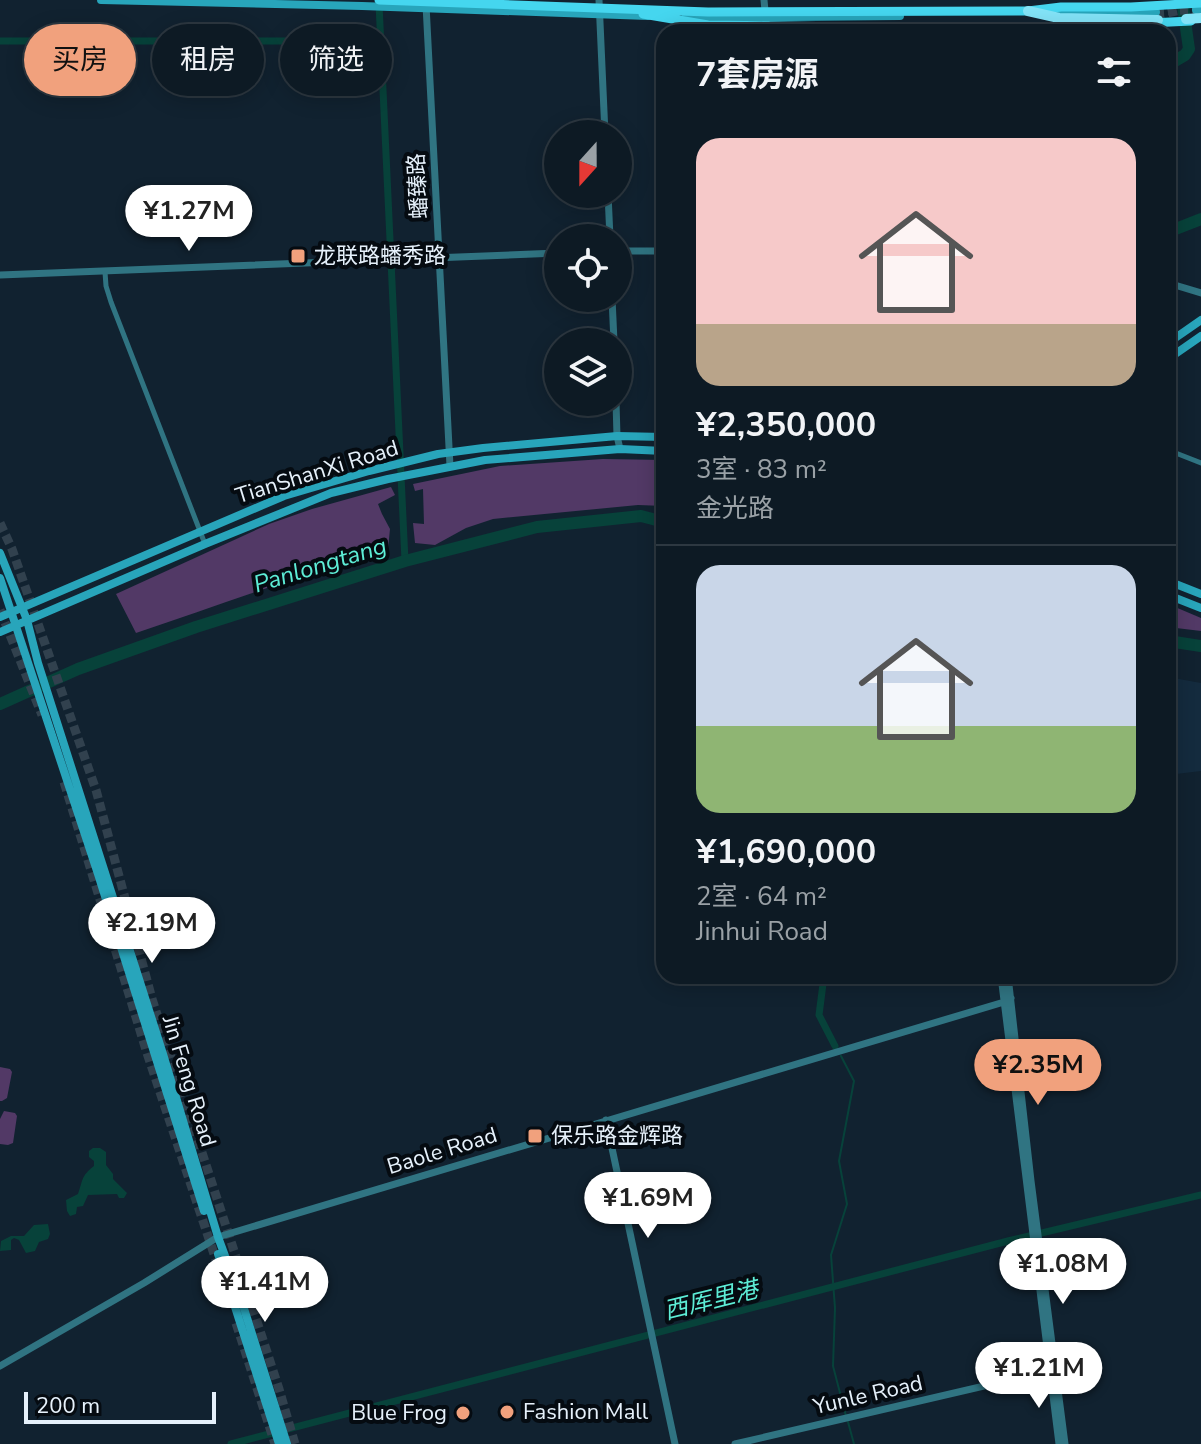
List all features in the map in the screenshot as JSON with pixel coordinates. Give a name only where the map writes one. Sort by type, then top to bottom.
[{"type":"highway","points":[[379,4],[708,12],[1028,11],[1061,7],[1131,7],[1197,14]]},
{"type":"highway","points":[[601,7],[702,24]]},
{"type":"highway","points":[[1028,11],[1059,18],[1155,18],[1197,14]]},
{"type":"highway","points":[[766,18],[791,24]]},
{"type":"highway","points":[[1132,24],[1155,18]]},
{"type":"main road","points":[[101,0],[601,7],[707,19],[1155,18]]},
{"type":"main road","points":[[1176,337],[1201,320]]},
{"type":"main road","points":[[1176,353],[1201,336]]},
{"type":"main road","name":"TianShanXi Road","points":[[0,617],[284,496],[387,467],[449,452],[483,448],[617,436],[656,437]]},
{"type":"main road","points":[[0,632],[331,493],[485,460],[620,449],[656,451]]},
{"type":"main road","points":[[0,553],[27,620],[33,665]]},
{"type":"main road","points":[[0,578],[15,625],[33,665]]},
{"type":"main road","points":[[1176,584],[1201,594]]},
{"type":"main road","points":[[1176,598],[1201,608]]},
{"type":"main road","name":"Jin Feng Road","points":[[33,665],[163,1054],[216,1239],[241,1299],[284,1444]]},
{"type":"street","points":[[764,0],[766,24]]},
{"type":"street","name":"蟠臻路","points":[[426,4],[450,466]]},
{"type":"street","points":[[601,7],[605,120]]},
{"type":"street","points":[[632,251],[656,251]]},
{"type":"street","points":[[0,275],[544,254]]},
{"type":"street","points":[[105,272],[111,302],[205,544]]},
{"type":"street","points":[[1176,285],[1201,293]]},
{"type":"street","points":[[616,416],[620,449]]},
{"type":"street","points":[[1176,453],[1201,463]]},
{"type":"street","points":[[1003,984],[1036,1220],[1062,1444]]},
{"type":"street","points":[[1008,984],[1032,1229],[1037,1249]]},
{"type":"street","name":"Baole Road","points":[[0,1366],[216,1239],[1007,1000]]},
{"type":"street","points":[[606,1120],[675,1444]]},
{"type":"street","name":"Yunle Road","points":[[735,1444],[1052,1371]]},
{"type":"shaded area","points":[[603,459],[656,460],[656,506],[493,519],[466,528],[435,545],[415,543],[413,523],[424,524],[423,489],[415,491],[413,484],[500,466]]},
{"type":"shaded area","points":[[391,487],[395,495],[378,504],[390,529],[388,549],[136,633],[116,594],[269,524]]},
{"type":"shaded area","points":[[1176,607],[1201,618],[1201,631],[1176,628]]},
{"type":"shaded area","points":[[1176,678],[1201,683],[1201,771],[1176,774]]},
{"type":"shaded area","points":[[0,1067],[12,1072],[7,1098],[2,1101],[0,1101]]},
{"type":"shaded area","points":[[4,1111],[17,1116],[13,1143],[8,1145],[0,1144],[0,1119]]},
{"type":"shaded area","points":[[93,1148],[106,1152],[106,1165],[113,1179],[127,1193],[124,1198],[119,1198],[117,1194],[88,1195],[83,1206],[77,1207],[76,1214],[70,1216],[66,1200],[78,1194],[85,1176],[94,1166],[94,1161],[89,1157],[89,1151]]},
{"type":"shaded area","points":[[48,1224],[48,1239],[39,1242],[35,1251],[26,1253],[19,1240],[14,1238],[11,1240],[11,1250],[0,1251],[1,1241],[11,1236],[24,1236],[34,1225]]},
{"type":"waterway","name":"Panlongtang","points":[[1176,60],[1189,49],[1182,0]]},
{"type":"waterway","points":[[379,4],[405,561]]},
{"type":"waterway","points":[[0,41],[280,41]]},
{"type":"waterway","name":"Panlongtang","points":[[1176,229],[1201,219]]},
{"type":"waterway","name":"Panlongtang","points":[[0,704],[78,669],[196,627],[405,561],[537,527],[641,516],[656,520]]},
{"type":"waterway","name":"Panlongtang","points":[[1176,642],[1201,646]]},
{"type":"waterway","points":[[823,984],[819,1015],[835,1046]]},
{"type":"waterway","points":[[841,1056],[854,1081],[839,1161],[847,1204],[831,1255],[835,1308],[833,1366],[846,1416]]},
{"type":"waterway","name":"西厍里港","points":[[231,1444],[1008,1241],[1201,1195]]},
{"type":"waterway","points":[[848,1422],[854,1444]]},
{"type":"tunnel","points":[[1155,16],[1181,10]]},
{"type":"tunnel","points":[[1156,12],[1196,10]]},
{"type":"tunnel","points":[[0,523],[12,549],[96,790],[152,999],[295,1444]]},
{"type":"tunnel","points":[[0,610],[42,715]]},
{"type":"tunnel","points":[[64,782],[146,1050],[217,1263]]},
{"type":"tunnel","points":[[236,1323],[275,1444]]},
{"type":"place","name":"龙联路蟠秀路","points":[[298,256]]},
{"type":"place","name":"保乐路金辉路","points":[[535,1136]]},
{"type":"place","name":"Fashion Mall","points":[[507,1412]]},
{"type":"place","name":"Blue Frog","points":[[463,1413]]}]
